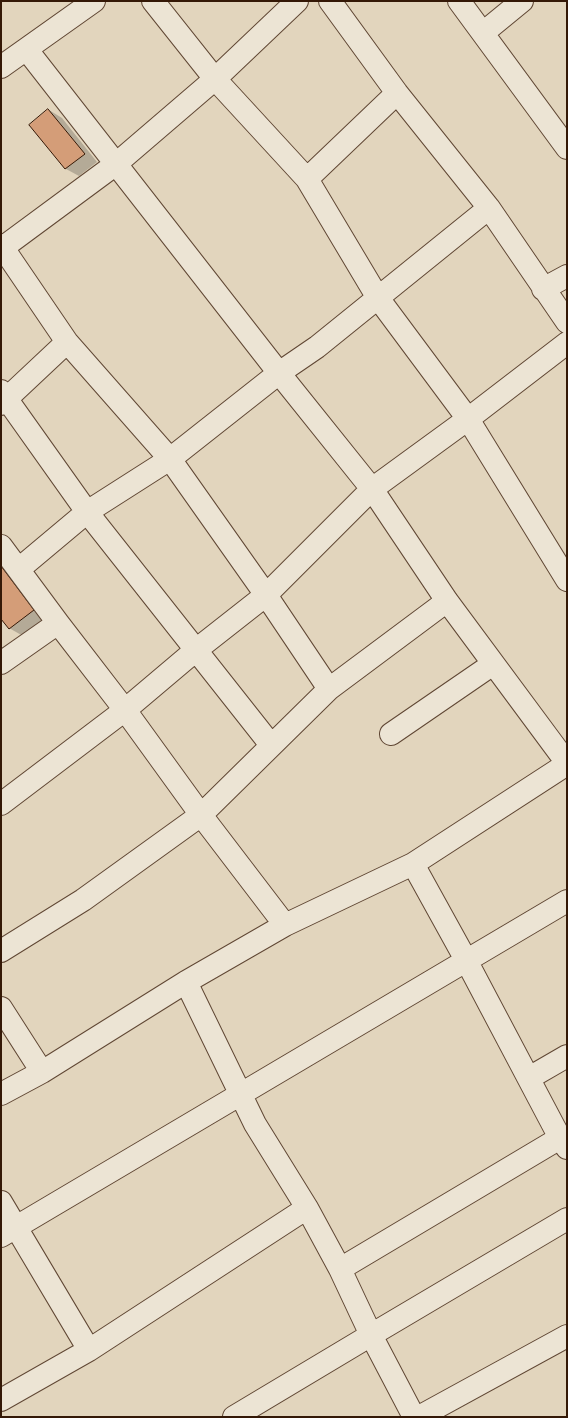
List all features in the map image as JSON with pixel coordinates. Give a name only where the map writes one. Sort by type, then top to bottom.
[{"type":"street","points":[[1,67],[94,1]]},
{"type":"street","points":[[153,1],[215,79],[307,179],[378,298],[468,419],[567,580]]},
{"type":"street","points":[[297,1],[215,79],[116,164],[2,247],[67,342],[170,459],[266,595],[329,689]]},
{"type":"street","points":[[330,1],[397,93],[489,208],[567,322]]},
{"type":"street","points":[[459,1],[567,148]]},
{"type":"street","points":[[483,33],[522,1]]},
{"type":"street","points":[[1,1094],[42,1072],[186,982],[285,925],[413,864],[567,763],[448,601],[372,489],[27,50]]},
{"type":"street","points":[[307,179],[397,93]]},
{"type":"street","points":[[19,569],[87,512],[170,459],[280,373],[317,347],[489,208]]},
{"type":"street","points":[[543,289],[567,276]]},
{"type":"street","points":[[67,342],[3,398],[87,512],[271,745]]},
{"type":"street","points":[[1,804],[126,710],[196,650],[266,595],[372,489],[468,419],[567,343]]},
{"type":"street","points":[[1,546],[58,623],[126,710],[201,815],[285,925]]},
{"type":"street","points":[[1,951],[83,900],[201,815],[329,689],[448,601]]},
{"type":"street","points":[[1,663],[58,623]]},
{"type":"street","points":[[391,734],[493,664]]},
{"type":"street","points":[[340,1269],[564,1143],[413,864]]},
{"type":"street","points":[[8,1231],[466,960],[567,902]]},
{"type":"street","points":[[186,982],[255,1124],[307,1208],[340,1269],[370,1335],[414,1417]]},
{"type":"street","points":[[1,1008],[42,1072]]},
{"type":"street","points":[[529,1078],[567,1056]]},
{"type":"street","points":[[1,1202],[8,1231],[89,1350]]},
{"type":"street","points":[[1,1400],[89,1350],[307,1208]]},
{"type":"street","points":[[234,1417],[567,1219]]},
{"type":"street","points":[[419,1417],[567,1336]]},
{"type":"building","points":[[48,109],[85,154],[65,169],[29,125]]},
{"type":"building","points":[[1,566],[34,610],[9,629],[1,619]]}]
